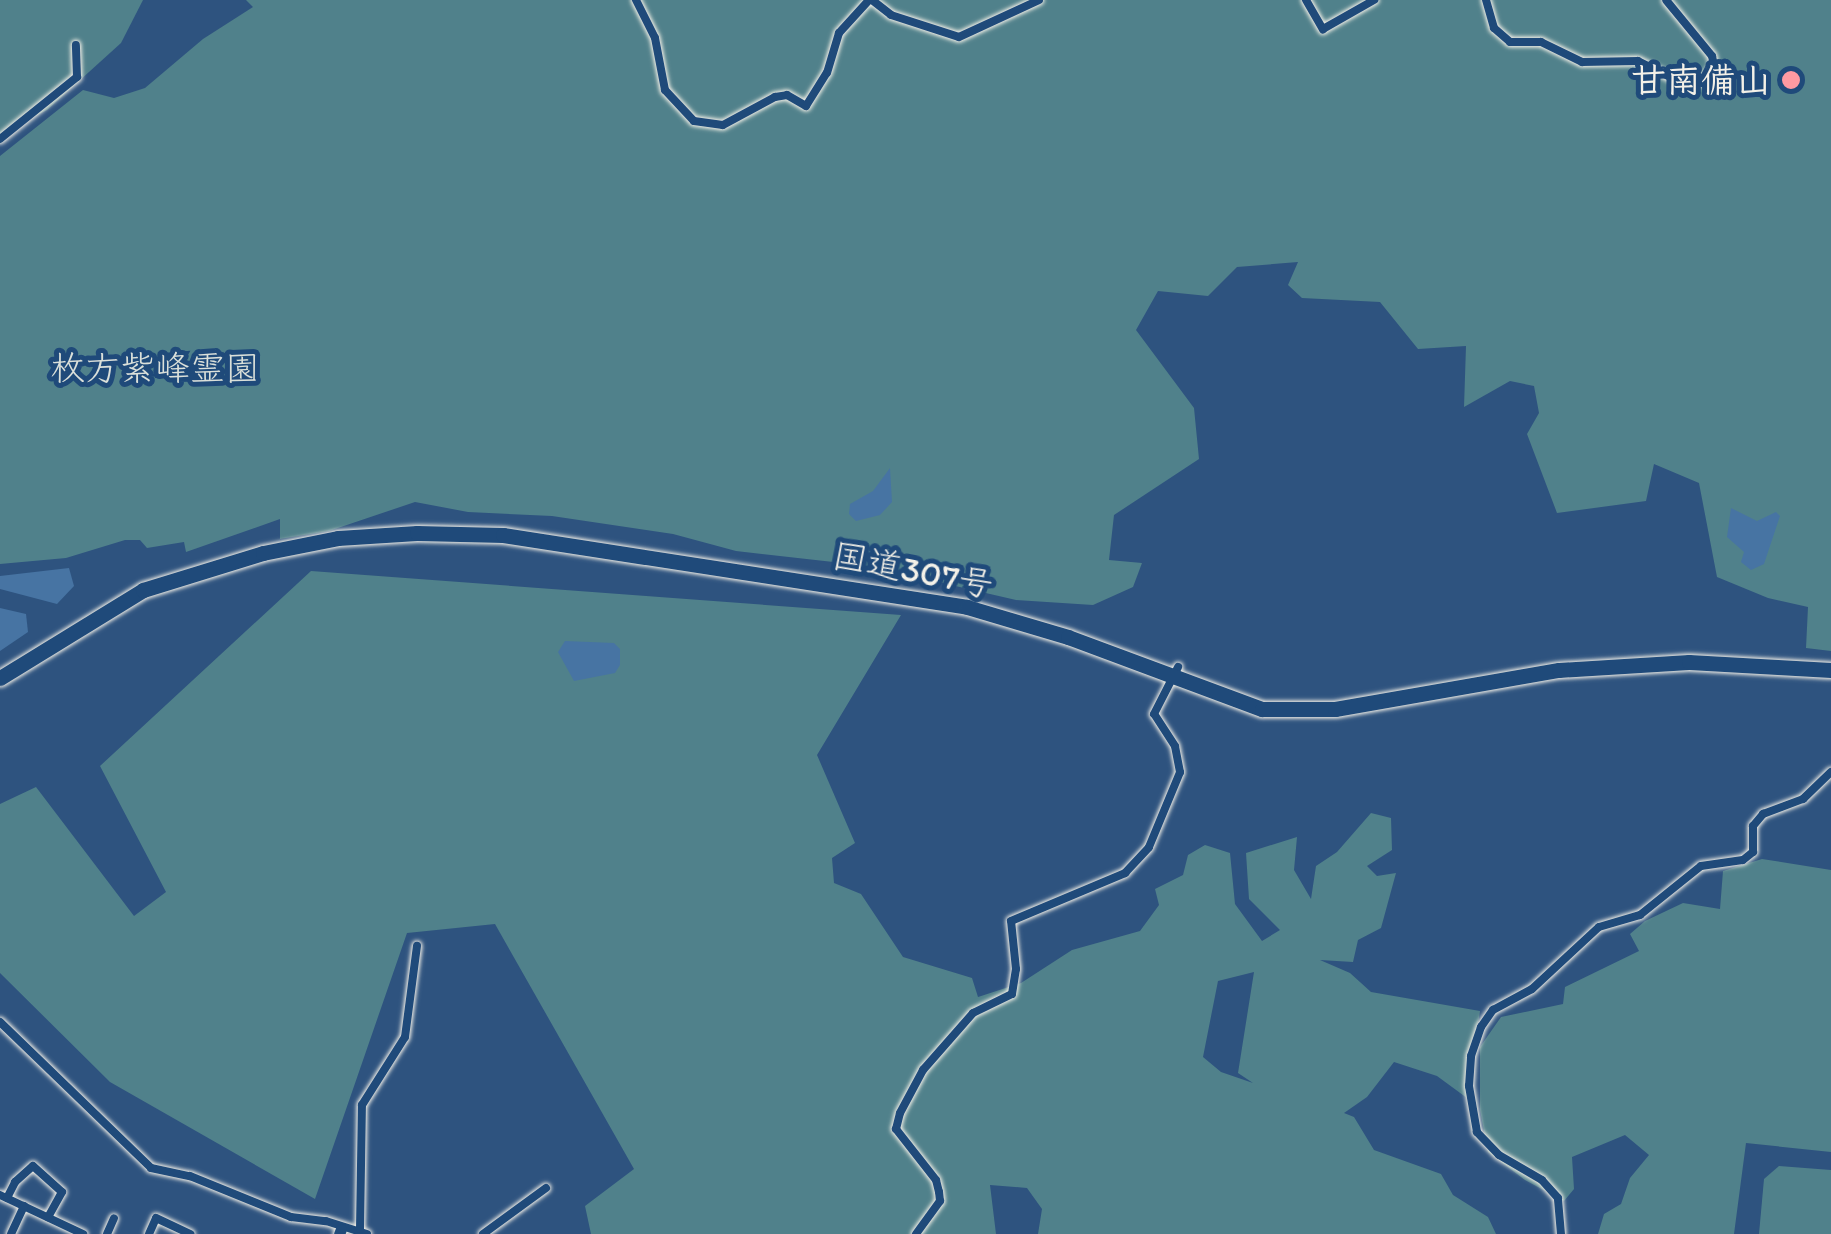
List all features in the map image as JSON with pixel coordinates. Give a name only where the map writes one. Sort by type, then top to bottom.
[{"type":"highway","name":"国道307号","points":[[0,678],[81,626],[158,586],[263,554],[338,538],[417,533],[503,535],[967,607],[1175,672],[1262,708],[1334,709],[1559,670],[1689,662],[1831,670]]},
{"type":"street","points":[[636,0],[655,38],[665,90],[694,121],[723,124],[775,97],[787,95],[806,106],[827,73],[839,34],[870,0],[891,15],[959,37],[1039,0]]},
{"type":"street","points":[[1306,0],[1323,29],[1374,0]]},
{"type":"street","points":[[1486,0],[1494,28],[1510,42],[1542,42],[1582,62],[1638,61],[1682,83],[1700,82],[1714,66],[1712,56],[1666,0]]},
{"type":"street","points":[[0,139],[77,77],[76,45]]},
{"type":"street","points":[[916,1234],[940,1201],[939,1192],[936,1180],[896,1129],[900,1113],[923,1070],[972,1013],[1012,994],[1016,969],[1011,921],[1126,873],[1149,847],[1180,772],[1174,746],[1154,714],[1175,672]]},
{"type":"street","points":[[1561,1234],[1558,1198],[1542,1180],[1499,1155],[1477,1132],[1469,1086],[1481,1026],[1493,1010],[1532,988],[1599,927],[1640,915],[1701,866],[1743,860],[1753,852],[1753,826],[1763,814],[1803,799],[1831,772]]},
{"type":"street","points":[[0,1022],[151,1168],[190,1176],[290,1217],[326,1221],[340,1232],[364,1231],[362,1105],[405,1037],[417,946]]},
{"type":"street","points":[[48,1217],[62,1192],[33,1166],[4,1196],[48,1217],[64,1230],[83,1234]]},
{"type":"street","points":[[483,1234],[546,1188]]},
{"type":"street","points":[[11,1234],[24,1206]]},
{"type":"street","points":[[106,1234],[114,1218]]},
{"type":"street","points":[[149,1234],[156,1218],[190,1234]]},
{"type":"green space","points":[[0,0],[143,0],[121,43],[47,110],[0,135]]},
{"type":"green space","name":"枚方紫峰霊園","points":[[246,0],[1831,0],[1831,651],[1806,648],[1808,607],[1768,598],[1717,577],[1699,483],[1654,464],[1646,501],[1557,513],[1527,434],[1539,413],[1534,386],[1510,381],[1464,407],[1466,346],[1418,349],[1380,302],[1302,298],[1288,285],[1298,262],[1237,267],[1208,296],[1158,291],[1136,330],[1194,408],[1199,459],[1114,515],[1109,560],[1142,563],[1133,587],[1093,605],[1016,600],[869,566],[736,551],[673,534],[552,516],[468,512],[415,502],[329,531],[280,539],[280,519],[186,552],[184,542],[147,548],[140,540],[125,540],[66,558],[0,564],[0,156],[83,90],[114,98],[145,88],[203,39],[253,7]]},
{"type":"green space","points":[[311,571],[901,615],[817,755],[855,843],[832,858],[834,883],[861,894],[903,957],[972,978],[978,997],[1021,983],[1072,950],[1140,931],[1159,905],[1155,889],[1183,875],[1188,855],[1205,845],[1230,853],[1235,904],[1262,941],[1280,930],[1249,899],[1246,853],[1297,837],[1294,870],[1311,899],[1316,866],[1337,852],[1371,813],[1391,818],[1392,850],[1367,866],[1377,876],[1396,873],[1381,928],[1358,940],[1353,962],[1320,960],[1350,973],[1371,992],[1480,1011],[1467,1098],[1437,1076],[1394,1062],[1367,1097],[1344,1113],[1354,1117],[1374,1150],[1441,1174],[1453,1195],[1488,1217],[1496,1234],[1038,1234],[1042,1209],[1027,1188],[990,1185],[996,1234],[591,1234],[585,1206],[634,1169],[495,924],[407,933],[315,1199],[110,1082],[0,973],[0,804],[36,787],[134,916],[166,892],[100,766]],"holes":[[[1254,972],[1238,1073],[1253,1083],[1221,1072],[1203,1057],[1218,981]]]},
{"type":"green space","points":[[1762,859],[1831,870],[1831,1152],[1746,1143],[1734,1234],[1598,1234],[1604,1214],[1621,1204],[1630,1178],[1649,1155],[1625,1135],[1572,1157],[1574,1189],[1564,1201],[1525,1180],[1488,1152],[1480,1110],[1480,1047],[1501,1017],[1563,1004],[1565,987],[1639,951],[1630,934],[1645,921],[1683,903],[1720,909],[1723,871]]},
{"type":"green space","points":[[1779,1166],[1831,1170],[1831,1234],[1759,1234],[1764,1179]]},
{"type":"water","points":[[890,468],[892,502],[880,515],[856,521],[849,514],[850,504],[873,491]]},
{"type":"water","points":[[1731,508],[1757,521],[1776,512],[1780,516],[1764,564],[1751,570],[1741,562],[1744,552],[1727,537]]},
{"type":"water","points":[[69,568],[74,586],[57,604],[0,589],[0,576]]},
{"type":"water","points":[[0,608],[26,614],[28,632],[0,651]]},
{"type":"water","points":[[565,641],[614,643],[620,649],[620,665],[615,673],[574,681],[558,652]]},
{"type":"place","name":"甘南備山","points":[[1791,80]]}]
